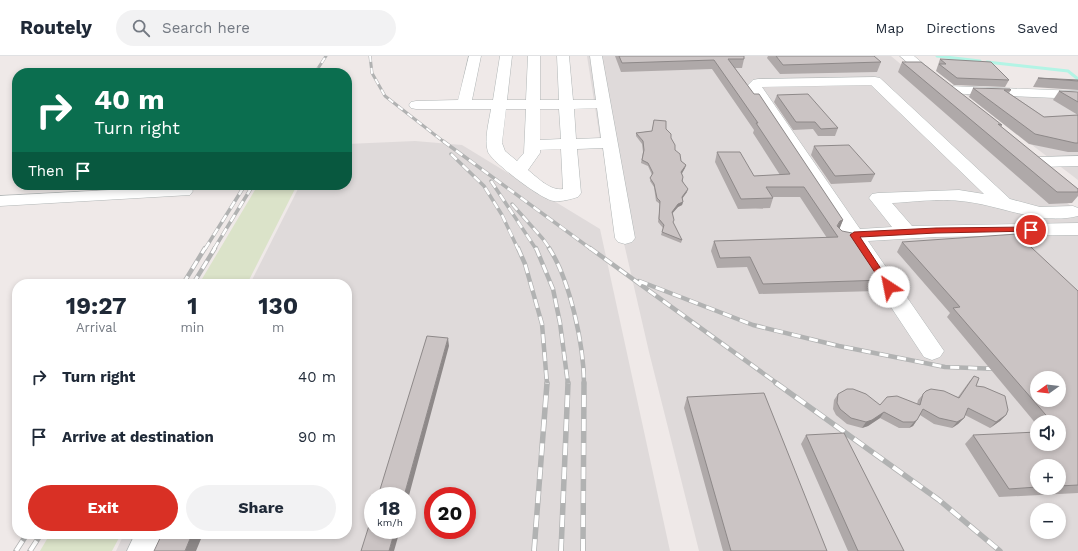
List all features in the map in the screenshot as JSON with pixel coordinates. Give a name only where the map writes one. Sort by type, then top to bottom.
[{"type":"street","points":[[464,105],[475,56]]},
{"type":"street","points":[[506,56],[494,143],[497,153],[538,187],[554,196],[572,193],[565,105],[563,56]]},
{"type":"street","points":[[519,170],[532,153],[534,56]]},
{"type":"street","points":[[596,56],[625,238]]},
{"type":"street","points":[[906,56],[967,104]]},
{"type":"street","points":[[932,351],[849,235],[754,86],[758,83],[875,81],[1004,203]]},
{"type":"street","points":[[949,90],[1078,95]]},
{"type":"street","points":[[416,105],[603,104]]},
{"type":"street","points":[[533,145],[610,143]]},
{"type":"street","points":[[1059,177],[1034,157],[1078,161]]},
{"type":"street","points":[[0,201],[184,191]]},
{"type":"street","points":[[906,232],[878,198],[959,195],[1004,203],[1039,213],[1076,221]]},
{"type":"street","points":[[849,235],[1076,221]]},
{"type":"street","points":[[143,551],[149,539]]},
{"type":"shaded area","points":[[587,56],[891,56],[1078,212],[1078,551],[699,551],[649,352],[600,139]]},
{"type":"shaded area","points":[[956,87],[1078,99],[1078,180]]},
{"type":"shaded area","points":[[415,141],[462,145],[600,229],[670,551],[116,551],[122,539],[352,539],[352,279],[253,279],[297,190],[352,190],[352,144]]},
{"type":"green space","points":[[255,190],[294,190],[250,279],[202,279]]},
{"type":"green space","points":[[47,539],[118,539],[112,551],[40,551]]},
{"type":"building","points":[[619,56],[744,56],[744,59],[728,59],[754,94],[759,94],[843,220],[840,221],[837,226],[842,231],[852,233],[884,280],[763,284],[750,257],[720,258],[714,241],[838,237],[804,187],[766,187],[773,198],[741,199],[717,152],[740,152],[754,176],[790,174],[756,123],[758,123],[714,60],[622,63]]},
{"type":"building","points":[[776,56],[874,56],[881,62],[783,65]]},
{"type":"building","points":[[940,59],[991,62],[1009,80],[957,78],[939,64],[946,64]]},
{"type":"building","points":[[902,62],[921,62],[1002,125],[998,124],[1078,189],[1078,192],[1057,192]]},
{"type":"building","points":[[1038,78],[1078,80],[1078,81]]},
{"type":"building","points":[[973,88],[1010,89],[1011,90],[1004,90],[1044,117],[1078,115],[1078,143],[1035,134]]},
{"type":"building","points":[[1059,91],[1078,92],[1078,102]]},
{"type":"building","points":[[808,94],[838,128],[821,129],[815,122],[796,122],[777,95]]},
{"type":"building","points":[[654,120],[666,121],[666,129],[671,134],[671,138],[675,145],[675,150],[680,154],[681,161],[686,165],[681,172],[683,177],[682,181],[688,189],[682,197],[683,202],[678,204],[672,212],[673,222],[682,240],[662,232],[664,225],[659,219],[660,201],[657,198],[654,184],[650,178],[653,173],[648,163],[642,160],[644,150],[643,141],[636,133],[652,131]]},
{"type":"building","points":[[849,145],[875,174],[835,176],[814,146]]},
{"type":"building","points":[[1017,234],[1078,291],[1078,485],[1066,486],[1066,459],[1030,459],[1030,488],[1009,489],[973,435],[1030,432],[1030,451],[1066,451],[1066,415],[1046,415],[1039,407],[1066,407],[1066,371],[1030,371],[1030,397],[953,308],[960,307],[902,242]]},
{"type":"building","points":[[427,336],[448,338],[407,487],[381,487]]},
{"type":"building","points":[[974,376],[979,378],[976,386],[984,387],[1005,396],[1008,410],[1006,415],[996,422],[968,408],[964,418],[957,422],[939,418],[923,409],[917,420],[914,422],[903,422],[884,412],[866,422],[851,418],[840,409],[837,403],[838,394],[847,389],[853,389],[866,394],[880,405],[887,397],[897,396],[920,405],[923,394],[931,389],[944,391],[959,398]]},
{"type":"building","points":[[764,393],[827,551],[731,551],[687,397]]},
{"type":"building","points":[[844,433],[904,551],[858,551],[806,435]]},
{"type":"building","points":[[160,539],[190,539],[185,551],[154,551]]},
{"type":"building","points":[[365,539],[392,539],[389,551],[361,551]]},
{"type":"waterway","points":[[937,56],[980,61]]},
{"type":"waterway","points":[[987,62],[1068,71],[1078,79]]},
{"type":"railway","points":[[318,68],[326,56]]},
{"type":"railway","points":[[370,56],[372,73],[385,96],[444,142]]},
{"type":"railway","points":[[443,141],[591,249]]},
{"type":"railway","points":[[451,154],[484,186],[502,215],[518,249]]},
{"type":"railway","points":[[491,181],[536,249]]},
{"type":"railway","points":[[205,249],[242,190]]},
{"type":"railway","points":[[214,249],[250,190]]},
{"type":"railway","points":[[512,204],[550,249]]},
{"type":"railway","points":[[186,279],[205,248]]},
{"type":"railway","points":[[196,279],[215,248]]},
{"type":"railway","points":[[518,248],[525,264],[542,324],[547,384]]},
{"type":"railway","points":[[536,248],[553,289],[560,323],[568,384]]},
{"type":"railway","points":[[549,248],[557,261],[574,313],[581,351],[584,384]]},
{"type":"railway","points":[[590,248],[778,384]]},
{"type":"railway","points":[[639,281],[753,325],[839,346],[945,367],[1000,369]]},
{"type":"railway","points":[[776,383],[939,500],[1000,551]]},
{"type":"railway","points":[[534,551],[547,384]]},
{"type":"railway","points":[[561,551],[568,384]]},
{"type":"railway","points":[[583,551],[584,384]]},
{"type":"railway","points":[[16,551],[24,539]]},
{"type":"railway","points":[[30,551],[38,539]]},
{"type":"route","points":[[889,287],[854,235],[936,231],[1031,230]]}]
